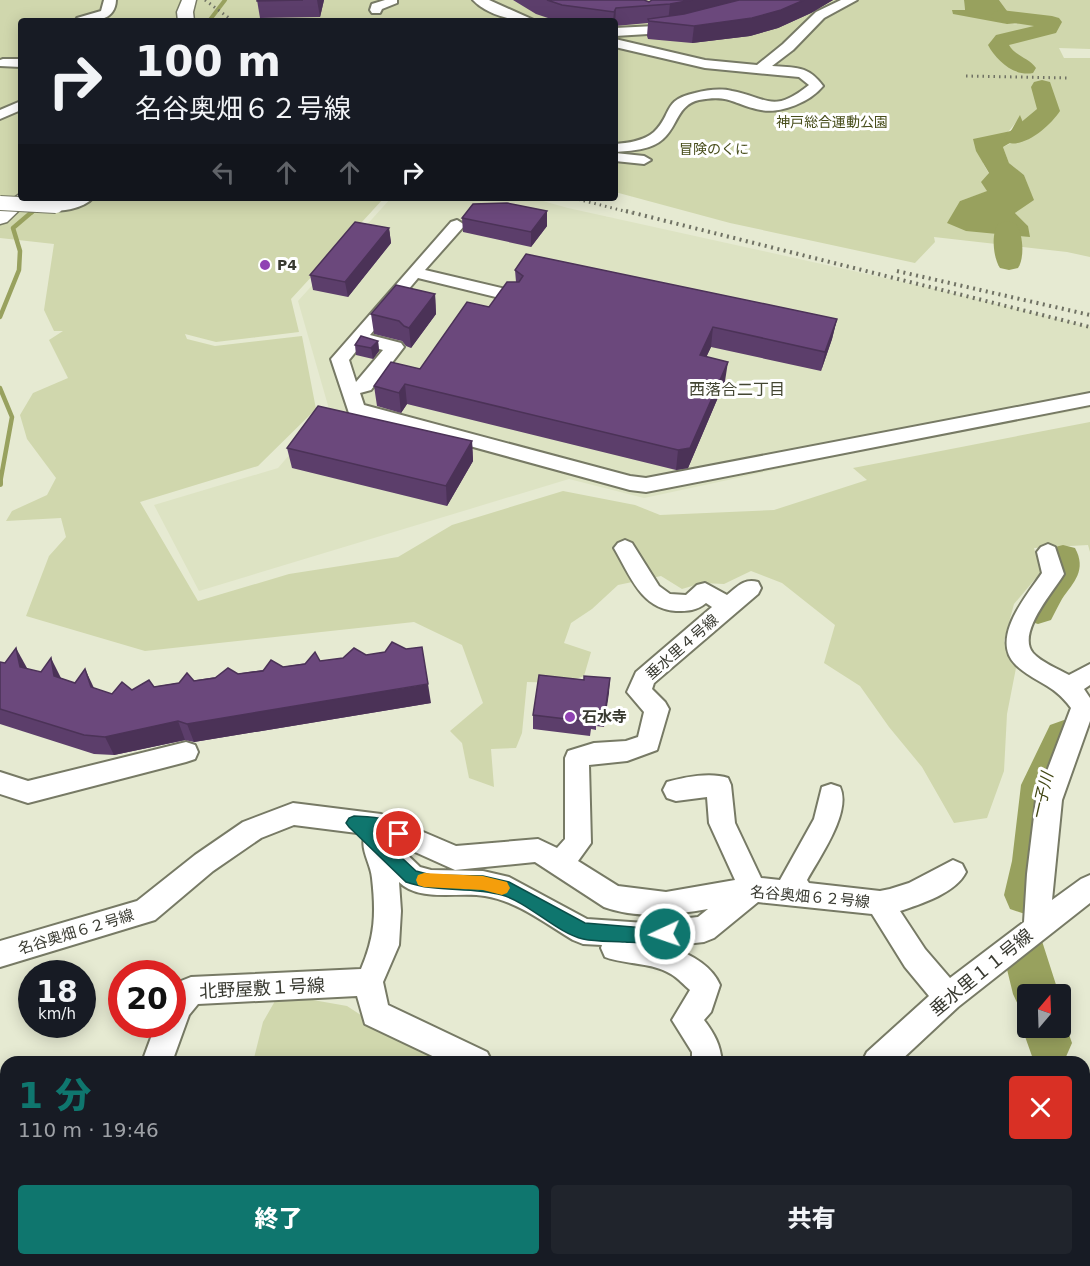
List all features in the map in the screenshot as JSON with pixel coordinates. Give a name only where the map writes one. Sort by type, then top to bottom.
[{"type":"main road","points":[[186,18],[189,0]]},
{"type":"main road","points":[[0,218],[20,201]]},
{"type":"street","points":[[90,18],[106,13],[110,9],[110,0]]},
{"type":"street","points":[[376,10],[376,7],[391,3],[391,0]]},
{"type":"street","points":[[464,0],[481,12],[498,18]]},
{"type":"street","points":[[479,0],[521,18]]},
{"type":"street","points":[[761,68],[788,47],[820,15],[851,0]]},
{"type":"street","points":[[618,32],[688,27]]},
{"type":"street","points":[[618,43],[654,49],[705,64],[802,73],[816,86],[808,93],[777,106],[763,106],[728,94],[691,98],[680,102],[673,110],[658,136],[647,142],[618,147]]},
{"type":"street","points":[[3,63],[18,63]]},
{"type":"street","points":[[0,114],[18,106]]},
{"type":"street","points":[[618,158],[644,160]]},
{"type":"street","points":[[0,202],[56,206],[77,201]]},
{"type":"street","points":[[457,225],[340,359],[356,409],[630,483],[646,485],[1090,399]]},
{"type":"street","points":[[414,272],[512,296]]},
{"type":"street","points":[[349,389],[364,386],[396,347],[358,338]]},
{"type":"street","points":[[625,548],[651,592],[665,602],[692,603],[705,591],[728,607]]},
{"type":"street","points":[[1037,926],[1040,874],[1049,800],[1083,707],[1069,687],[1023,658],[1017,641],[1023,617],[1053,574],[1048,552]]},
{"type":"street","name":"垂水里４号線","points":[[559,864],[578,843],[577,758],[594,753],[627,751],[648,742],[657,709],[639,692],[644,678],[750,588]]},
{"type":"street","points":[[1069,687],[1090,673]]},
{"type":"street","points":[[0,783],[28,792],[186,752]]},
{"type":"street","points":[[583,931],[645,936],[704,929],[753,889],[722,823],[719,785],[676,790]]},
{"type":"street","points":[[802,894],[792,882],[826,821],[831,795]]},
{"type":"street","name":"名谷奥畑６２号線","points":[[0,954],[145,911],[204,863],[252,831],[293,814],[381,825],[455,858],[538,850],[613,898],[666,904],[753,889],[880,903],[915,958],[948,996]]},
{"type":"street","points":[[354,823],[412,876],[431,882],[483,883],[509,890],[583,931],[606,947],[645,952],[679,963],[706,985],[701,1002],[686,1020],[706,1047],[707,1056]]},
{"type":"street","points":[[375,841],[385,875],[388,911],[385,945],[369,982],[375,1014],[464,1056]]},
{"type":"street","points":[[880,903],[896,901],[925,889],[953,872]]},
{"type":"street","name":"垂水里１１号線","points":[[883,1056],[948,996],[1090,886]]},
{"type":"street","name":"北野屋敷１号線","points":[[186,996],[191,991],[369,982]]},
{"type":"street","name":"北野屋敷１号線","points":[[159,1056],[166,1038]]},
{"type":"shaded area","points":[[964,0],[999,0],[1010,15],[1053,21],[1007,24],[953,14],[952,10],[965,10]]},
{"type":"shaded area","points":[[1020,115],[1027,133],[1003,147],[1009,163],[1024,175],[1034,200],[1015,213],[1028,226],[1030,237],[966,231],[947,223],[960,201],[987,191],[981,182],[989,173],[976,151],[973,139],[1011,131]]},
{"type":"shaded area","points":[[388,201],[543,201],[935,289],[1090,327],[1090,408],[867,450],[644,498],[569,479],[199,591],[154,505],[278,468],[329,409],[298,301]]},
{"type":"green space","points":[[0,0],[964,0],[965,11],[999,22],[1015,24],[1044,22],[1041,19],[1010,15],[999,0],[1090,0],[1090,49],[1059,48],[1064,58],[1090,58],[1090,257],[1067,252],[934,237],[935,242],[915,263],[730,223],[618,193],[618,18],[18,18],[18,201],[381,201],[291,299],[299,332],[216,342],[185,334],[187,339],[215,346],[302,336],[316,409],[258,466],[140,502],[198,601],[289,574],[398,557],[452,525],[563,491],[635,505],[660,515],[774,510],[867,480],[853,468],[1090,422],[1090,552],[1088,545],[1034,548],[1041,572],[1014,604],[1004,641],[1016,668],[1007,714],[1004,771],[987,818],[954,823],[922,767],[889,727],[860,686],[824,663],[835,625],[782,583],[751,571],[724,584],[702,583],[682,589],[661,576],[618,585],[592,609],[571,623],[564,643],[591,652],[584,676],[565,683],[527,682],[522,733],[516,748],[491,749],[494,787],[469,778],[462,743],[450,731],[483,703],[462,645],[414,622],[145,651],[26,616],[49,556],[66,537],[61,518],[6,521],[12,511],[47,495],[56,478],[27,439],[20,415],[33,393],[68,378],[49,340],[63,331],[54,331],[44,310],[54,244],[0,238]],"holes":[[[1021,116],[1016,141],[1003,147],[1009,163],[1024,175],[1033,199],[1015,213],[1028,226],[960,201],[988,191],[989,174],[983,163]]]},
{"type":"green space","points":[[279,994],[347,1006],[373,1023],[441,1056],[254,1056],[263,1022]]},
{"type":"building","points":[[257,0],[303,0],[257,1]]},
{"type":"building","points":[[547,0],[644,0],[649,2],[652,0],[692,0],[616,8],[614,12],[562,5]]},
{"type":"building","points":[[739,0],[804,0],[781,10],[752,18],[694,26],[649,21],[648,19],[684,14]]},
{"type":"building","points":[[507,203],[547,211],[531,232],[462,218],[473,204]]},
{"type":"building","points":[[355,222],[389,228],[345,282],[310,275]]},
{"type":"building","points":[[526,254],[837,319],[825,352],[713,327],[700,355],[728,362],[690,448],[678,450],[405,384],[399,393],[374,386],[391,362],[420,369],[467,302],[489,307],[507,282],[519,282],[523,276],[515,270]]},
{"type":"building","points":[[396,285],[435,294],[409,328],[399,321],[371,314]]},
{"type":"building","points":[[361,336],[378,341],[371,348],[355,345]]},
{"type":"building","points":[[318,406],[472,441],[446,486],[287,448]]},
{"type":"building","points":[[392,642],[406,649],[422,647],[428,684],[187,724],[178,721],[105,737],[84,735],[0,709],[0,662],[5,663],[16,648],[20,667],[41,672],[51,658],[54,676],[75,683],[85,669],[91,687],[112,694],[122,682],[132,690],[149,680],[154,687],[179,683],[187,673],[194,681],[215,678],[228,668],[238,674],[263,671],[271,660],[283,667],[305,664],[315,652],[320,661],[343,658],[354,648],[366,655],[385,652]]},
{"type":"building","points":[[539,675],[584,680],[584,676],[610,678],[605,712],[597,711],[597,715],[592,715],[591,722],[533,715]]},
{"type":"waterway","points":[[211,18],[225,0]]},
{"type":"waterway","name":"一子川","points":[[1001,16],[1052,22],[1049,29],[1003,39],[998,45],[1003,54],[1025,68]]},
{"type":"waterway","name":"一子川","points":[[1016,138],[1049,111],[1042,87]]},
{"type":"waterway","points":[[31,213],[45,201]]},
{"type":"waterway","points":[[0,317],[19,270],[20,251],[13,228],[33,211]]},
{"type":"waterway","name":"一子川","points":[[1007,229],[1009,262]]},
{"type":"waterway","points":[[0,388],[12,417],[0,483]]},
{"type":"waterway","name":"一子川","points":[[1038,611],[1049,591],[1062,576],[1063,557]]},
{"type":"waterway","name":"一子川","points":[[1025,895],[1033,861],[1041,785],[1064,736]]},
{"type":"waterway","name":"一子川","points":[[1025,953],[1033,984]]},
{"type":"waterway","name":"一子川","points":[[1048,1038],[1049,1043]]},
{"type":"railway","points":[[205,0],[229,18]]},
{"type":"railway","points":[[966,76],[1069,78]]},
{"type":"railway","points":[[585,201],[632,213]]},
{"type":"railway","points":[[626,211],[1090,327]]},
{"type":"railway","points":[[897,271],[1090,315]]},
{"type":"slow traffic","points":[[424,880],[483,883],[502,888]]},
{"type":"place","name":"P4","points":[[265,265]]},
{"type":"place","name":"石水寺","points":[[570,717]]},
{"type":"district","name":"西落合二丁目","points":[[737,389]]},
{"type":"route","points":[[399,834],[381,825],[354,823],[412,876],[431,882],[483,883],[509,890],[583,931],[645,936],[665,934]]},
{"type":"park label","name":"神戸総合運動公園","points":[[832,122]]},
{"type":"park label","name":"冒険のくに","points":[[714,149]]}]
